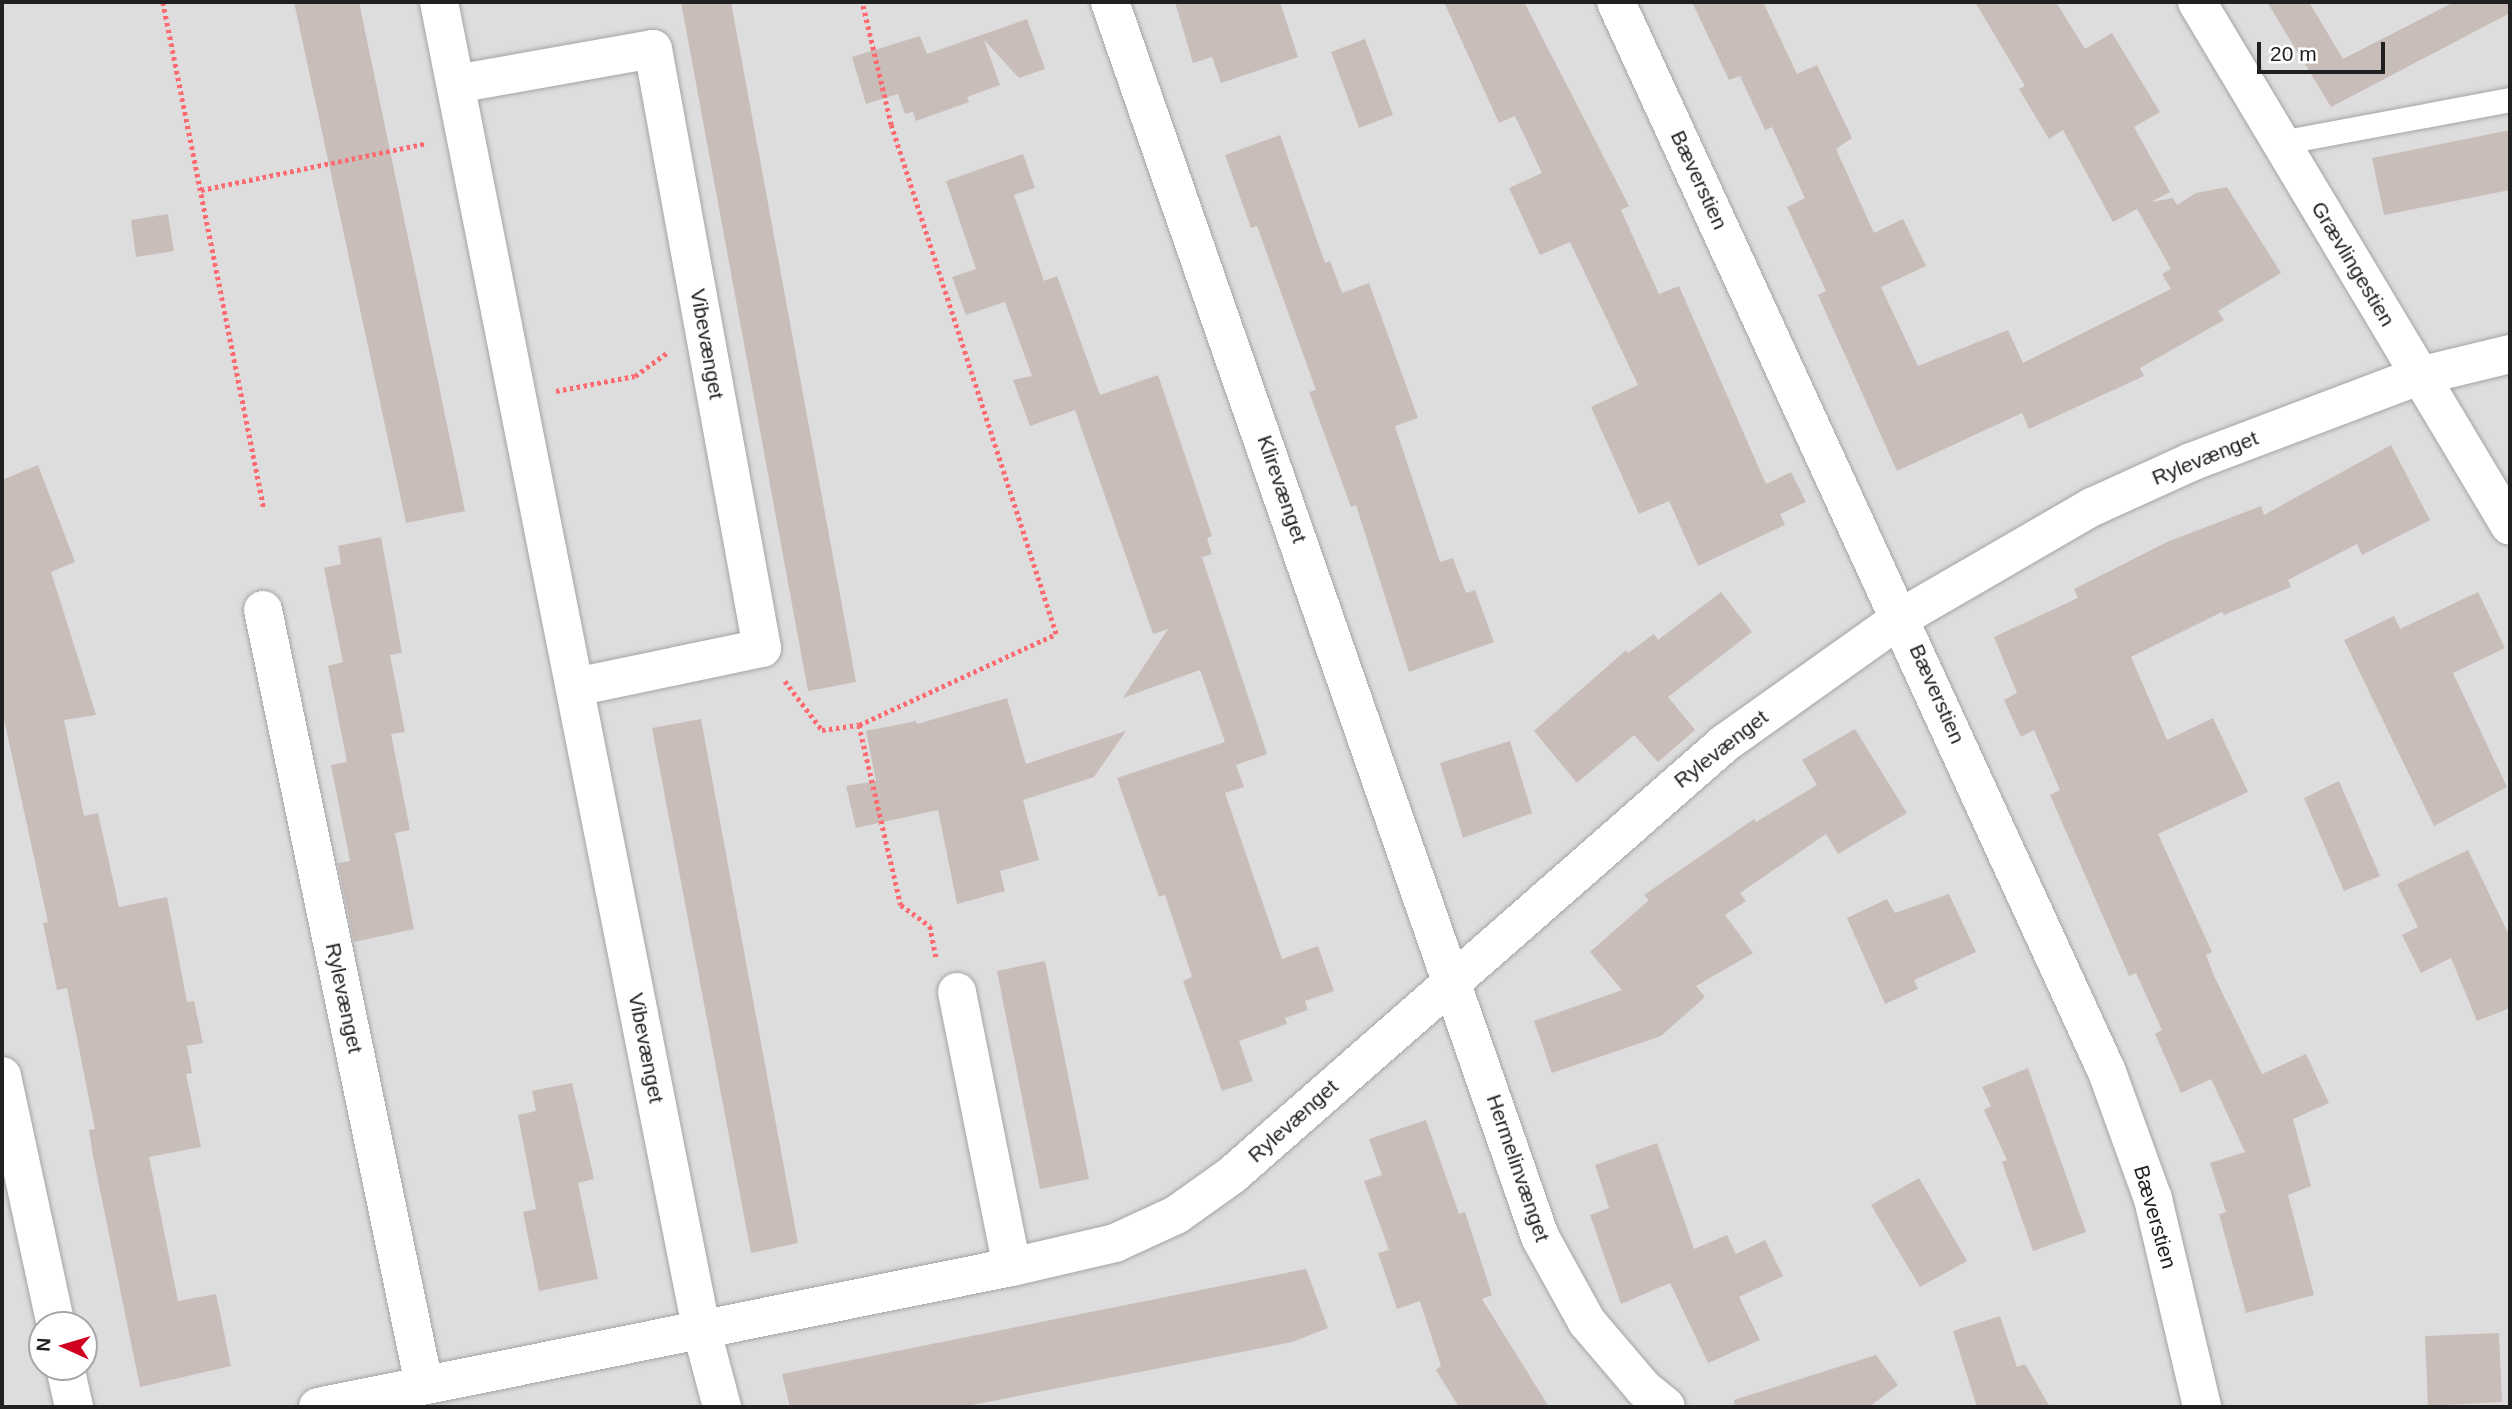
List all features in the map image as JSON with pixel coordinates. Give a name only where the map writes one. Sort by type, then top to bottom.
[{"type":"street","name":"Vibevænget","points":[[439,2],[701,1328],[722,1407]]},
{"type":"street","name":"Klirevænget","points":[[1110,2],[1453,977]]},
{"type":"street","name":"Bæverstien","points":[[1616,2],[1902,617],[2107,1072],[2153,1199],[2202,1407]]},
{"type":"street","name":"Grævlingestien","points":[[2196,2],[2510,526]]},
{"type":"street","name":"Vibevænget","points":[[456,84],[653,49],[762,648]]},
{"type":"street","name":"Rylevænget","points":[[318,1407],[1012,1267],[1115,1242],[1176,1215],[1232,1175],[1453,977],[1725,743],[1902,617],[2092,508],[2191,462],[2419,376],[2510,354]]},
{"type":"street","name":"Rylevænget","points":[[263,610],[424,1385]]},
{"type":"street","points":[[575,688],[762,648]]},
{"type":"street","name":"Hermelinvænget","points":[[1453,977],[1540,1237],[1587,1322],[1644,1389],[1666,1407]]},
{"type":"street","points":[[957,992],[1012,1267]]},
{"type":"street","points":[[2,1076],[53,1311]]},
{"type":"street","points":[[68,1381],[74,1407]]},
{"type":"lane","points":[[2281,143],[2510,100]]},
{"type":"path","points":[[163,2],[264,509]]},
{"type":"path","points":[[762,648],[822,730],[859,725],[1056,634],[895,138],[862,2]]},
{"type":"path","points":[[201,190],[466,135]]},
{"type":"path","points":[[517,398],[635,376],[703,326]]},
{"type":"path","points":[[859,725],[901,905],[930,926],[941,982],[957,992]]},
{"type":"shaded area","points":[[2,2],[2510,2],[2510,1407],[2,1407]]},
{"type":"building","points":[[294,2],[359,2],[465,511],[406,523]]},
{"type":"building","points":[[681,2],[731,2],[856,682],[808,691]]},
{"type":"building","points":[[1175,2],[1280,2],[1298,57],[1221,83],[1212,57],[1193,63]]},
{"type":"building","points":[[1444,2],[1524,2],[1629,206],[1621,210],[1659,294],[1679,286],[1766,484],[1791,472],[1806,502],[1780,514],[1785,525],[1698,566],[1669,501],[1639,514],[1591,407],[1638,385],[1570,242],[1540,255],[1509,188],[1542,173],[1515,116],[1499,123]]},
{"type":"building","points":[[1692,2],[1763,2],[1797,74],[1817,65],[1852,138],[1836,149],[1874,233],[1903,219],[1926,266],[1881,287],[1918,366],[2008,330],[2023,363],[2171,289],[2162,274],[2171,269],[2137,209],[2113,222],[2063,130],[2049,139],[2019,89],[2025,86],[1975,2],[2056,2],[2085,49],[2112,33],[2160,112],[2134,127],[2170,192],[2151,202],[2173,198],[2177,205],[2196,193],[2227,187],[2281,273],[2218,311],[2224,320],[2140,368],[2144,376],[2029,429],[2022,413],[1897,471],[1818,295],[1826,291],[1787,207],[1805,198],[1772,127],[1765,130],[1740,76],[1729,80]]},
{"type":"building","points":[[2267,2],[2309,2],[2343,59],[2454,2],[2510,2],[2510,13],[2331,107]]},
{"type":"building","points":[[1027,19],[1045,69],[1019,78],[984,40],[1000,85],[967,97],[969,102],[916,121],[913,112],[905,114],[898,94],[866,104],[852,57],[920,36],[927,54]]},
{"type":"building","points":[[1365,39],[1393,115],[1359,128],[1331,52]]},
{"type":"building","points":[[2510,130],[2510,190],[2384,215],[2372,158]]},
{"type":"building","points":[[1280,135],[1325,263],[1330,261],[1342,293],[1369,283],[1418,418],[1395,426],[1440,562],[1453,558],[1466,593],[1475,590],[1494,642],[1409,672],[1356,505],[1351,507],[1309,392],[1316,390],[1257,226],[1251,228],[1225,155]]},
{"type":"building","points":[[1023,154],[1035,188],[1014,195],[1044,281],[1057,276],[1100,395],[1158,375],[1212,536],[1207,538],[1212,554],[1202,557],[1267,754],[1236,765],[1244,787],[1225,793],[1282,959],[1318,946],[1334,991],[1305,1001],[1308,1010],[1285,1018],[1287,1024],[1239,1041],[1253,1081],[1222,1091],[1183,981],[1192,977],[1165,895],[1159,897],[1117,778],[1225,742],[1200,670],[1123,698],[1168,629],[1153,634],[1075,410],[1030,426],[1013,380],[1032,376],[1005,302],[966,315],[952,277],[976,269],[946,181]]},
{"type":"building","points":[[168,214],[174,251],[136,257],[131,220]]},
{"type":"building","points":[[2391,445],[2430,520],[2362,555],[2357,544],[2288,580],[2291,587],[2224,615],[2222,612],[2131,657],[2167,740],[2213,718],[2248,792],[2158,834],[2212,952],[2206,955],[2214,976],[2262,1074],[2306,1054],[2329,1103],[2293,1119],[2311,1186],[2288,1195],[2314,1295],[2246,1313],[2219,1214],[2226,1212],[2210,1163],[2245,1152],[2211,1079],[2181,1093],[2155,1034],[2162,1030],[2136,973],[2129,976],[2050,795],[2060,790],[2034,730],[2021,737],[2004,700],[2017,693],[1994,637],[2078,598],[2074,589],[2167,542],[2261,506],[2264,515]]},
{"type":"building","points":[[38,465],[75,562],[51,572],[96,715],[64,720],[84,816],[98,813],[119,907],[167,897],[187,1002],[194,1001],[203,1043],[187,1046],[192,1073],[186,1074],[201,1147],[149,1157],[178,1301],[216,1294],[231,1366],[140,1387],[93,1156],[89,1130],[95,1129],[67,988],[57,990],[43,923],[48,922],[2,710],[2,480]]},
{"type":"building","points":[[381,537],[402,653],[390,655],[405,732],[391,734],[410,830],[395,833],[414,929],[354,942],[338,863],[350,861],[331,765],[347,762],[328,666],[343,662],[324,568],[341,564],[338,546]]},
{"type":"building","points":[[1721,592],[1752,632],[1668,697],[1695,730],[1658,762],[1634,735],[1577,783],[1534,731],[1626,650],[1628,653],[1654,634],[1658,640]]},
{"type":"building","points":[[2478,592],[2505,648],[2453,673],[2507,787],[2434,826],[2344,640],[2394,616],[2400,629]]},
{"type":"building","points":[[1007,698],[1026,764],[1126,731],[1094,777],[1023,800],[1039,860],[1000,871],[1005,891],[957,904],[938,810],[856,828],[846,786],[876,781],[866,731],[916,721],[917,724]]},
{"type":"building","points":[[701,719],[798,1243],[751,1253],[652,728]]},
{"type":"building","points":[[1855,729],[1907,813],[1838,854],[1826,834],[1740,893],[1746,901],[1725,915],[1753,953],[1696,986],[1705,997],[1661,1036],[1552,1073],[1534,1021],[1622,990],[1590,952],[1649,900],[1644,895],[1754,819],[1756,822],[1817,785],[1802,760]]},
{"type":"building","points":[[1510,741],[1532,813],[1463,838],[1440,763]]},
{"type":"building","points":[[2339,781],[2380,876],[2344,891],[2304,798]]},
{"type":"building","points":[[2468,850],[2510,937],[2510,1008],[2477,1021],[2451,958],[2421,973],[2402,935],[2418,927],[2397,884]]},
{"type":"building","points":[[1949,894],[1976,952],[1914,980],[1918,989],[1885,1004],[1847,918],[1887,899],[1895,913]]},
{"type":"building","points":[[1045,961],[1089,1179],[1040,1189],[997,971]]},
{"type":"building","points":[[2028,1068],[2086,1232],[2033,1251],[2002,1162],[2007,1160],[1984,1110],[1991,1106],[1982,1087]]},
{"type":"building","points":[[572,1083],[594,1179],[578,1183],[598,1279],[539,1291],[523,1212],[536,1209],[518,1115],[536,1111],[532,1091]]},
{"type":"building","points":[[1426,1120],[1459,1214],[1465,1212],[1492,1295],[1482,1299],[1549,1407],[1459,1407],[1436,1370],[1441,1366],[1420,1301],[1397,1309],[1378,1253],[1389,1250],[1364,1181],[1382,1175],[1369,1139]]},
{"type":"building","points":[[1657,1143],[1694,1249],[1727,1235],[1736,1254],[1765,1240],[1783,1276],[1739,1297],[1760,1340],[1708,1363],[1670,1283],[1621,1304],[1590,1215],[1609,1208],[1595,1165]]},
{"type":"building","points":[[1919,1178],[1967,1261],[1920,1287],[1871,1205]]},
{"type":"building","points":[[1306,1269],[1328,1328],[1292,1342],[962,1407],[790,1407],[782,1374]]},
{"type":"building","points":[[2000,1316],[2017,1367],[2025,1364],[2050,1407],[1977,1407],[1953,1331]]},
{"type":"building","points":[[2499,1333],[2502,1402],[2428,1406],[2425,1336]]},
{"type":"building","points":[[1876,1355],[1898,1385],[1869,1407],[1735,1407],[1734,1400]]}]
